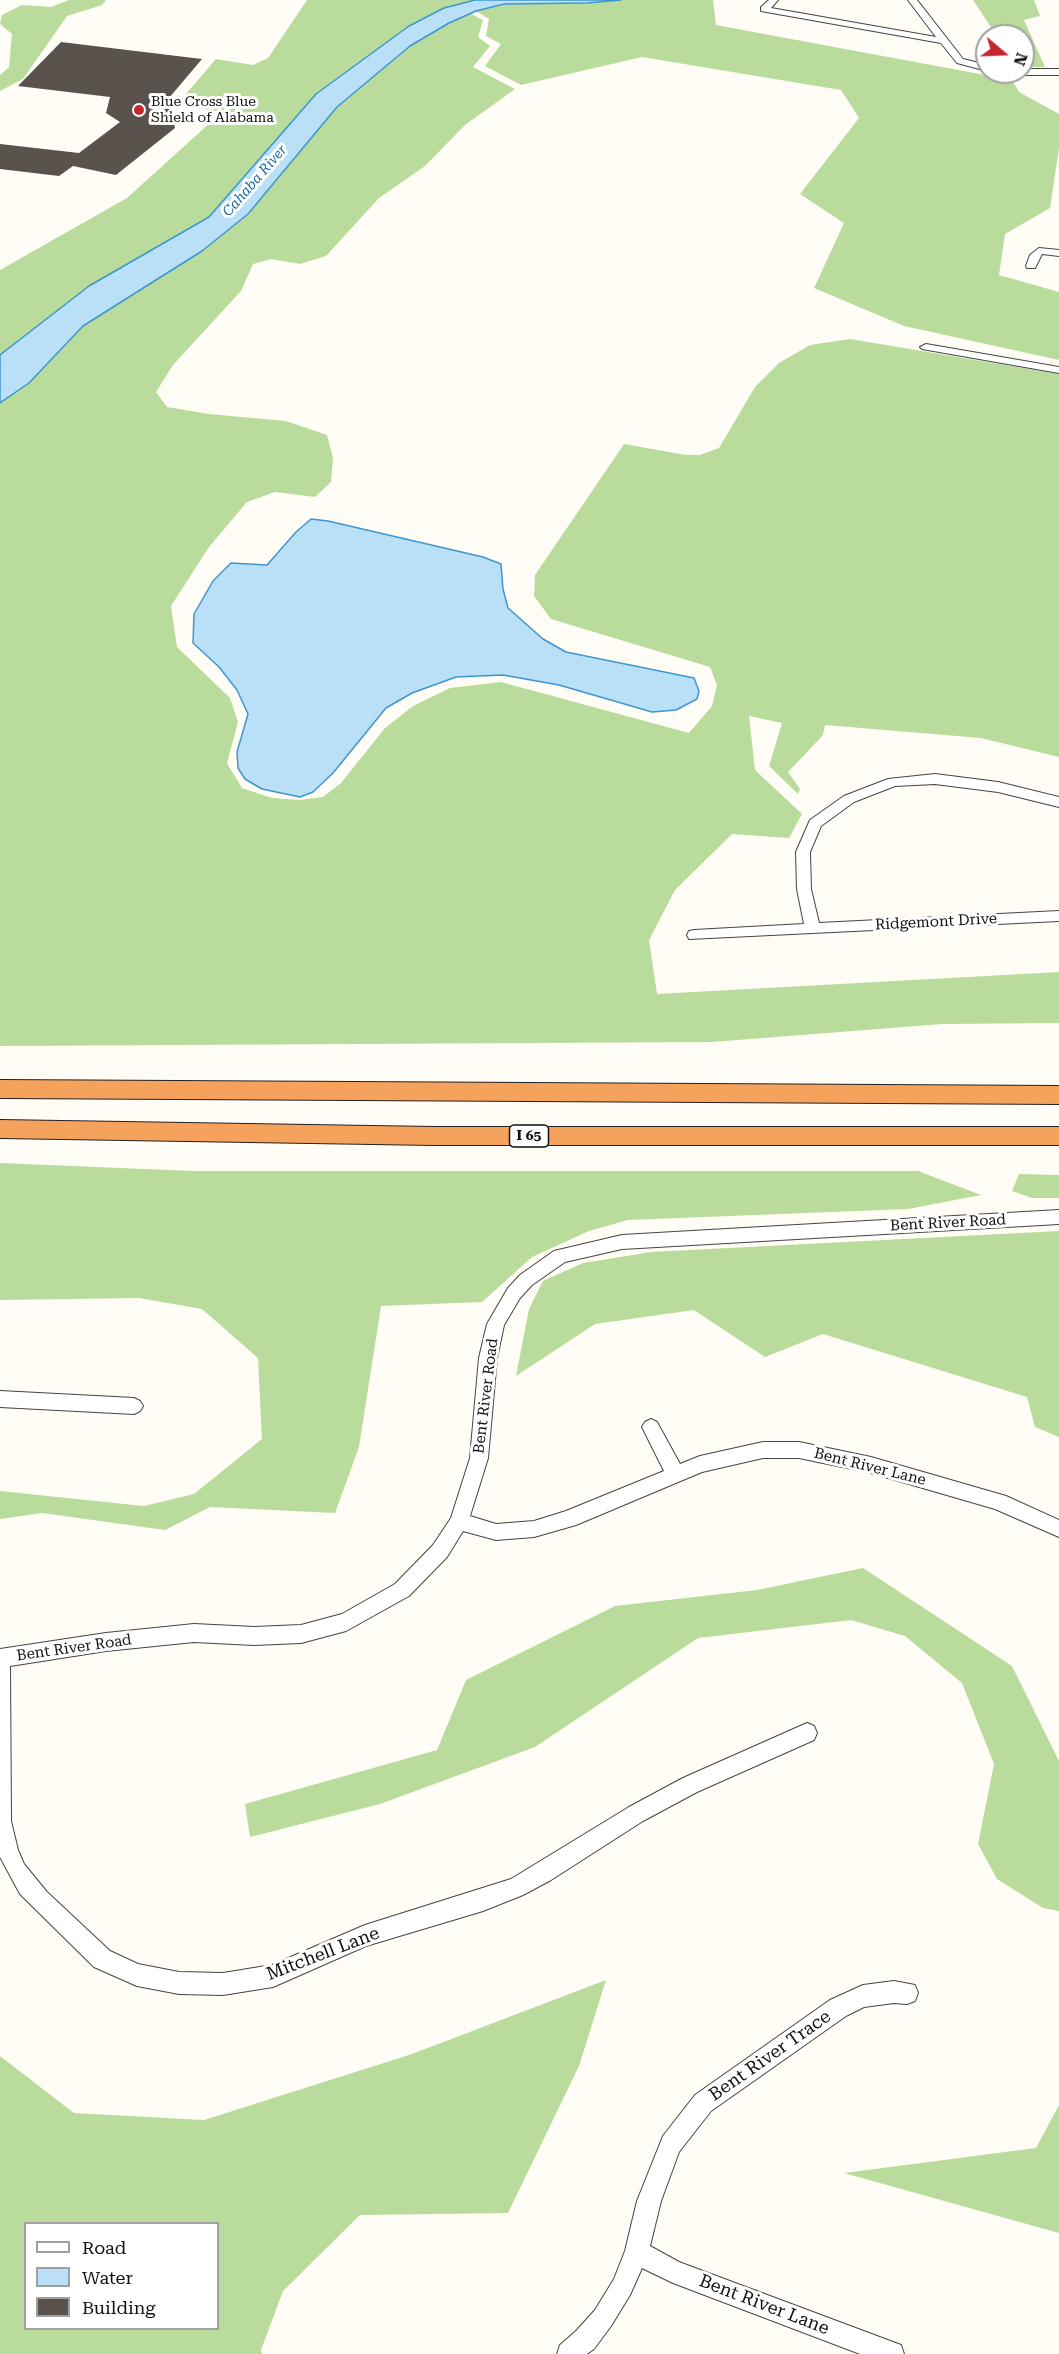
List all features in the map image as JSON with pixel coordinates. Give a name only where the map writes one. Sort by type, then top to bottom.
[{"type":"highway","points":[[0,1089],[1059,1095]]},
{"type":"highway","name":"I 65","points":[[0,1129],[434,1136],[1059,1136]]},
{"type":"street","points":[[774,0],[764,9],[944,41]]},
{"type":"street","points":[[912,0],[960,62],[975,65]]},
{"type":"street","points":[[1035,72],[1059,72]]},
{"type":"street","points":[[1031,266],[1039,251],[1059,253]]},
{"type":"street","points":[[926,347],[1059,370]]},
{"type":"street","points":[[813,928],[804,890],[803,852],[815,823],[849,799],[893,782],[935,779],[998,787],[1059,802]]},
{"type":"street","name":"Ridgemont Drive","points":[[694,935],[1059,916]]},
{"type":"street","name":"Bent River Road","points":[[0,1658],[106,1642],[194,1633],[254,1636],[301,1634],[346,1622],[402,1590],[440,1551],[459,1521],[479,1458],[488,1358],[496,1324],[514,1293],[526,1280],[560,1256],[622,1242],[1059,1217]]},
{"type":"street","points":[[0,1399],[134,1406]]},
{"type":"street","points":[[651,1427],[675,1473]]},
{"type":"street","name":"Bent River Lane","points":[[459,1521],[496,1533],[534,1529],[569,1519],[700,1464],[763,1450],[799,1450],[821,1452],[999,1502],[1059,1529]]},
{"type":"street","name":"Mitchell Lane","points":[[0,1658],[1,1821],[8,1851],[17,1871],[39,1900],[102,1959],[137,1975],[179,1983],[223,1984],[273,1976],[365,1936],[505,1892],[544,1873],[636,1814],[681,1790],[807,1733]]},
{"type":"street","name":"Bent River Trace","points":[[569,2354],[585,2340],[603,2318],[622,2287],[638,2252],[649,2201],[671,2144],[703,2103],[838,2008],[863,1996],[894,1992],[907,1993]]},
{"type":"street","name":"Bent River Lane","points":[[638,2252],[673,2271],[892,2354]]},
{"type":"green space","points":[[69,0],[106,0],[102,5],[67,16],[23,79],[0,91],[0,75],[9,67],[12,34],[0,24],[2,15],[22,5],[51,7]]},
{"type":"green space","points":[[307,0],[475,0],[444,8],[409,26],[316,94],[209,217],[89,286],[0,355],[0,270],[127,198],[222,112],[185,106],[179,102],[216,59],[253,65],[268,58]]},
{"type":"green space","points":[[621,0],[713,0],[716,25],[975,73],[975,84],[1014,84],[1019,92],[1059,114],[1059,148],[1050,208],[1005,234],[999,275],[1059,292],[1059,360],[904,326],[814,288],[844,223],[800,194],[859,118],[841,90],[642,57],[521,85],[485,66],[501,44],[486,36],[489,19],[476,11],[504,4],[587,3]]},
{"type":"green space","points":[[973,0],[1034,0],[1040,16],[1024,20],[1026,24],[989,24]]},
{"type":"green space","points":[[469,13],[483,20],[478,37],[490,46],[473,67],[515,89],[465,125],[425,166],[379,198],[326,256],[300,264],[271,259],[253,264],[241,291],[173,365],[156,392],[167,407],[209,414],[286,421],[327,435],[333,458],[331,482],[315,497],[275,492],[247,502],[209,547],[171,606],[177,647],[230,698],[238,722],[227,763],[242,788],[272,798],[300,800],[323,797],[341,783],[385,728],[413,706],[450,688],[501,682],[689,733],[712,706],[717,685],[710,667],[551,619],[534,596],[535,575],[624,444],[686,455],[700,455],[719,448],[755,387],[779,363],[810,345],[850,339],[1059,374],[1059,757],[981,738],[825,725],[823,735],[788,772],[800,789],[798,794],[769,766],[782,723],[749,716],[755,770],[802,814],[789,838],[732,834],[675,890],[649,940],[657,994],[1059,972],[1059,1023],[942,1024],[712,1042],[0,1046],[0,402],[29,383],[83,326],[202,251],[248,214],[337,107],[410,46]]},
{"type":"green space","points":[[1035,45],[1045,67],[1035,67]]},
{"type":"green space","points":[[0,1163],[193,1171],[918,1171],[981,1195],[908,1209],[628,1220],[589,1231],[532,1257],[482,1302],[381,1306],[359,1447],[335,1513],[210,1507],[165,1530],[42,1513],[0,1519],[0,1491],[144,1506],[194,1494],[262,1439],[258,1358],[202,1309],[139,1298],[0,1300]]},
{"type":"green space","points":[[1019,1174],[1059,1175],[1059,1198],[1032,1198],[1012,1191]]},
{"type":"green space","points":[[1059,1231],[1059,1437],[1035,1427],[1027,1397],[823,1334],[765,1357],[694,1310],[595,1324],[516,1376],[529,1309],[543,1281],[583,1263],[651,1252]]},
{"type":"green space","points":[[863,1568],[1012,1666],[1059,1761],[1059,1911],[1043,1908],[997,1879],[978,1844],[994,1764],[962,1683],[905,1636],[851,1620],[698,1638],[535,1747],[380,1804],[250,1837],[245,1804],[437,1750],[466,1680],[615,1606],[757,1590]]},
{"type":"green space","points":[[606,1980],[579,2066],[508,2213],[360,2215],[283,2291],[261,2350],[262,2354],[0,2354],[0,2056],[74,2113],[204,2120],[412,2054]]},
{"type":"green space","points":[[1059,2105],[1059,2233],[844,2173],[1036,2148]]},
{"type":"water","name":"Cahaba River","points":[[475,0],[621,0],[587,3],[504,4],[476,11],[449,23],[410,46],[337,107],[248,214],[202,251],[83,326],[29,383],[0,403],[0,355],[89,286],[209,217],[316,94],[409,26],[444,8]]},
{"type":"water","points":[[311,519],[483,557],[501,564],[503,589],[508,608],[543,639],[566,652],[694,678],[699,691],[697,699],[676,710],[652,712],[559,685],[503,675],[456,677],[412,693],[386,708],[333,773],[313,792],[300,797],[262,789],[245,779],[238,768],[237,752],[248,714],[237,690],[219,667],[193,643],[194,614],[213,581],[231,563],[267,565],[296,532]]},
{"type":"building","name":"Blue Cross Blue Shield of Alabama","points":[[61,42],[202,59],[169,98],[175,128],[116,175],[73,166],[59,176],[0,169],[0,144],[79,153],[120,122],[106,113],[110,97],[18,86]]},
{"type":"place","name":"Blue Cross Blue Shield of Alabama","points":[[139,110]]}]
